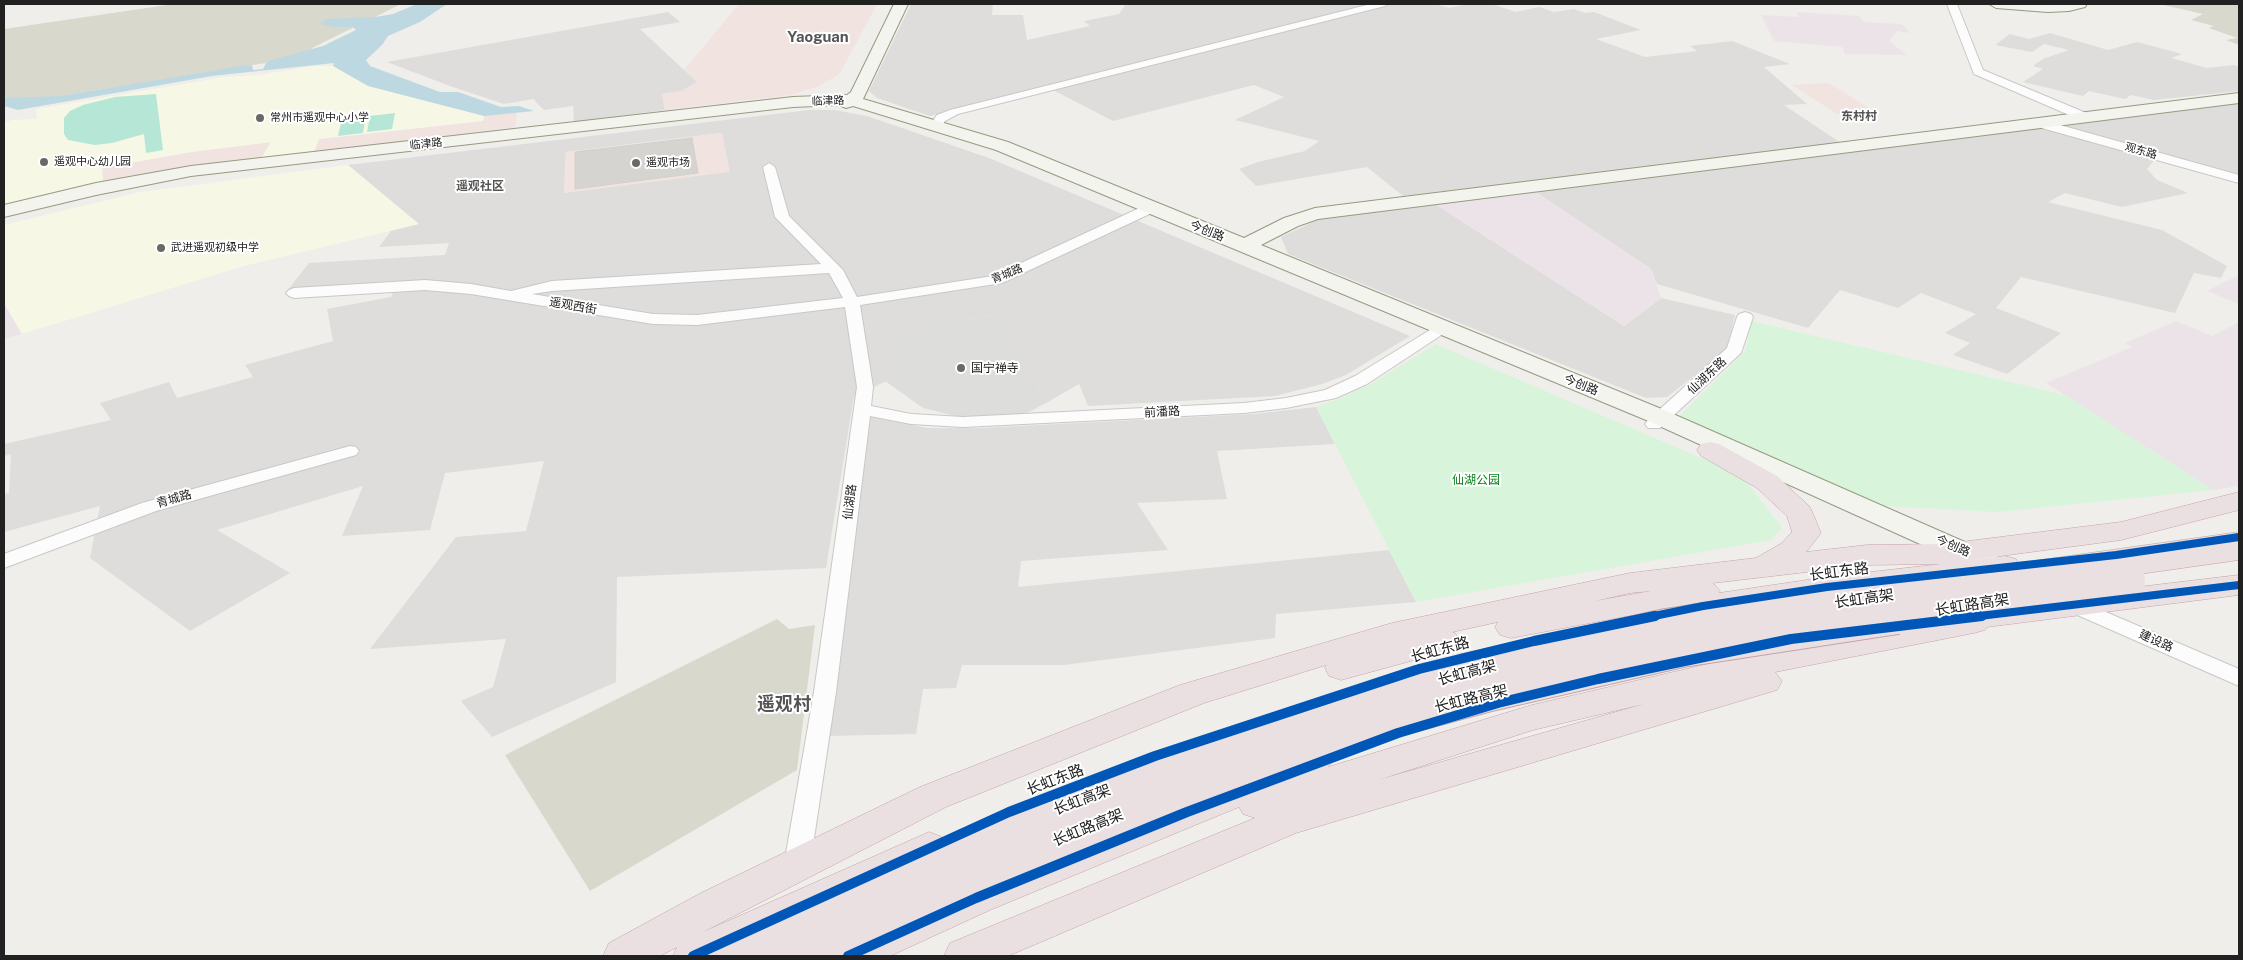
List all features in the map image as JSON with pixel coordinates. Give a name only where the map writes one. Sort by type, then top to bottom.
[{"type":"highway","points":[[1710,450],[1767,482],[1800,513],[1807,533],[1792,550],[1764,567]]},
{"type":"highway","points":[[2121,531],[2239,500]]},
{"type":"highway","points":[[652,956],[716,920],[916,821],[1109,739],[1295,681],[1455,638],[1699,592],[1971,560],[2121,531],[2239,515]]},
{"type":"highway","name":"长虹东路","points":[[693,956],[786,912],[1010,812],[1155,756],[1419,669],[1534,641],[1703,606],[1827,587],[1971,560],[2116,555],[2239,537]]},
{"type":"highway","name":"长虹高架","points":[[737,956],[1033,819],[1154,772],[1465,672],[1666,627],[2239,546]]},
{"type":"highway","points":[[623,956],[715,905],[933,797],[1192,694],[1392,634],[1630,583],[1867,555],[1971,560]]},
{"type":"highway","name":"长虹路高架","points":[[800,956],[1030,852],[1171,794],[1403,716],[1682,649],[2239,565]]},
{"type":"highway","points":[[848,956],[976,898],[1187,812],[1398,733],[1488,706],[1598,679],[1791,639],[2229,588]]},
{"type":"highway","points":[[887,956],[997,908],[1262,801],[1532,718],[1772,661],[2057,607]]},
{"type":"highway","points":[[964,956],[1287,821],[1690,702],[1976,622]]},
{"type":"main road","points":[[891,4],[847,91],[858,95],[901,4]]},
{"type":"main road","points":[[1996,4],[2048,8],[2069,7],[2080,4]]},
{"type":"main road","name":"临津路","points":[[4,211],[124,182],[191,171],[791,103],[847,91]]},
{"type":"main road","name":"临津路","points":[[4,219],[111,192],[190,177],[803,105],[847,91]]},
{"type":"main road","name":"今创路","points":[[847,91],[935,126],[1002,146],[1147,210],[1657,421],[1971,560],[2057,607]]},
{"type":"main road","name":"今创路","points":[[847,91],[1002,154],[1244,246],[1440,331]]},
{"type":"main road","points":[[1244,246],[1291,222],[1314,214],[2239,98]]},
{"type":"main road","name":"今创路","points":[[1657,421],[1710,450],[1971,560]]},
{"type":"street","points":[[935,126],[941,118],[954,112],[1382,4]]},
{"type":"street","points":[[1952,4],[1978,72],[2087,118]]},
{"type":"street","name":"观东路","points":[[2042,124],[2239,178]]},
{"type":"street","name":"仙湖路","points":[[769,167],[782,217],[838,273],[852,302],[865,388],[825,692],[797,865]]},
{"type":"street","name":"青城路","points":[[852,302],[997,280],[1147,210]]},
{"type":"street","points":[[506,295],[552,286],[832,268]]},
{"type":"street","name":"遥观西街","points":[[294,293],[425,285],[471,289],[653,319],[671,320],[697,320],[852,302]]},
{"type":"street","name":"仙湖东路","points":[[1657,421],[1735,350],[1745,317]]},
{"type":"street","name":"前潘路","points":[[862,409],[911,419],[963,422],[1244,408],[1286,403],[1330,394],[1362,380],[1440,331]]},
{"type":"street","name":"青城路","points":[[4,562],[149,507],[350,451]]},
{"type":"street","name":"建设路","points":[[2057,607],[2239,678]]},
{"type":"shaded area","points":[[174,4],[401,4],[312,48],[309,56],[4,105],[4,29]]},
{"type":"shaded area","points":[[739,4],[877,4],[841,71],[838,75],[817,87],[791,95],[665,110],[662,94],[682,91],[697,82],[684,70]]},
{"type":"shaded area","points":[[911,4],[993,4],[992,15],[1023,15],[1027,40],[1090,26],[1084,21],[1119,14],[1125,5],[1123,4],[1373,4],[930,116],[877,98],[869,91]]},
{"type":"shaded area","points":[[1390,4],[1435,4],[1449,8],[1468,4],[1492,4],[1516,12],[1539,7],[1554,12],[1574,9],[1585,13],[1594,12],[1641,30],[1596,39],[1645,57],[1697,51],[1690,46],[1732,41],[1790,64],[1764,67],[1807,104],[1784,105],[1841,143],[1403,196],[1367,167],[1256,186],[1239,169],[1258,162],[1305,151],[1319,141],[1235,120],[1284,97],[1254,85],[1113,121],[1053,90]]},
{"type":"shaded area","points":[[2159,4],[2239,4],[2239,45],[2226,40],[2237,38],[2209,28],[2214,26],[2191,20],[2203,14]]},
{"type":"shaded area","points":[[668,12],[680,22],[640,29],[697,82],[682,91],[662,94],[665,110],[574,122],[573,106],[544,110],[533,99],[504,104],[387,62]]},
{"type":"shaded area","points":[[1796,12],[1859,16],[1864,22],[1902,24],[1910,33],[1897,31],[1889,41],[1907,55],[1845,54],[1842,47],[1774,41],[1761,15],[1799,17]]},
{"type":"shaded area","points":[[2050,33],[2108,50],[2137,42],[2182,54],[2171,58],[2207,68],[2234,65],[2239,67],[2239,91],[2154,100],[2131,95],[2125,99],[2089,91],[2083,96],[2023,82],[2043,69],[2033,66],[2043,59],[2069,50],[2044,44],[2032,52],[1995,45],[2010,34],[2029,39]]},
{"type":"shaded area","name":"常州市遥观中心小学","points":[[314,66],[333,66],[369,86],[484,116],[483,121],[319,139],[314,152],[262,157],[271,142],[191,152],[102,168],[103,181],[4,205],[4,124],[11,120],[37,119],[36,109],[224,77],[258,75]]},
{"type":"shaded area","points":[[1829,83],[1875,112],[1837,114],[1792,85]]},
{"type":"shaded area","points":[[2239,102],[2239,177],[2055,125]]},
{"type":"shaded area","points":[[809,110],[834,110],[867,116],[989,158],[1410,336],[1346,375],[1322,384],[1275,396],[1088,406],[1079,384],[1048,402],[993,315],[888,335],[913,352],[889,363],[904,373],[854,396],[826,568],[617,577],[616,682],[492,737],[461,701],[493,687],[506,639],[370,649],[456,537],[526,531],[544,461],[445,473],[430,530],[342,536],[363,486],[217,530],[290,573],[190,631],[90,558],[100,506],[4,532],[4,494],[9,493],[11,454],[4,456],[4,444],[111,420],[100,403],[169,382],[177,398],[253,377],[245,365],[333,341],[327,309],[391,297],[398,283],[287,291],[309,263],[445,255],[449,243],[379,247],[391,231],[418,224],[348,165]],"holes":[[[721,133],[564,193],[566,152]]]},
{"type":"shaded area","points":[[517,112],[515,127],[314,152],[319,139],[483,121],[484,116]]},
{"type":"shaded area","points":[[2045,126],[2156,158],[2147,169],[2157,180],[2188,193],[2122,207],[2065,193],[2048,202],[2162,230],[2227,266],[2221,278],[2194,273],[2175,313],[2021,277],[1996,308],[2061,333],[2007,374],[1953,355],[1970,343],[1945,333],[1976,314],[1921,293],[1898,308],[1840,290],[1808,328],[1657,284],[1651,269],[1531,189]]},
{"type":"shaded area","name":"遥观市场","points":[[722,133],[730,172],[564,193],[566,152]]},
{"type":"shaded area","points":[[272,142],[262,157],[187,166],[103,181],[101,168],[191,152]]},
{"type":"shaded area","name":"武进遥观初级中学","points":[[348,165],[419,224],[244,266],[22,334],[4,303],[4,225],[140,192]]},
{"type":"shaded area","points":[[1536,192],[1652,270],[1661,298],[1624,326],[1435,204]]},
{"type":"shaded area","points":[[1435,204],[1624,326],[1661,298],[1735,315],[1727,350],[1667,397],[1646,398],[1288,254],[1281,237],[1319,219]]},
{"type":"shaded area","points":[[2239,275],[2239,304],[2207,291]]},
{"type":"shaded area","points":[[4,303],[22,334],[4,339]]},
{"type":"shaded area","name":"国宁禅寺","points":[[993,315],[1048,402],[1019,417],[959,417],[923,408],[885,381],[903,373],[888,363],[912,352],[887,335]]},
{"type":"shaded area","points":[[2176,321],[2212,336],[2239,322],[2239,486],[2213,490],[2046,383],[2132,347],[2125,343]]},
{"type":"shaded area","points":[[1316,407],[1335,444],[1217,451],[1227,499],[1137,503],[1168,550],[1021,561],[1018,587],[1389,550],[1416,602],[1276,614],[1275,638],[1064,665],[962,665],[956,688],[923,689],[916,734],[828,736],[870,417],[927,428],[980,428],[1254,414]]},
{"type":"shaded area","points":[[777,619],[789,629],[815,625],[797,770],[590,891],[505,755]]},
{"type":"green space","points":[[156,94],[163,150],[146,153],[144,134],[112,143],[95,145],[68,140],[64,134],[64,118],[70,111],[83,105],[115,97]]},
{"type":"green space","points":[[395,113],[392,129],[367,132],[370,116]]},
{"type":"green space","points":[[366,116],[363,133],[338,136],[342,119]]},
{"type":"green space","points":[[1751,321],[2065,395],[2213,490],[1997,512],[1886,506],[1746,451],[1677,418],[1745,352]]},
{"type":"green space","name":"仙湖公园","points":[[1436,344],[1720,466],[1747,482],[1782,528],[1771,540],[1416,602],[1316,407],[1371,384]]},
{"type":"water","points":[[417,4],[447,4],[420,22],[388,36],[382,45],[366,60],[370,66],[440,92],[458,92],[501,107],[519,106],[534,111],[484,116],[368,86],[333,66],[334,63],[212,76],[18,110],[4,106],[4,98],[60,96],[242,66],[252,65],[253,70],[263,69],[266,63],[271,60],[323,46],[356,30],[353,27],[336,27],[320,24],[327,19],[375,17],[393,14]]},
{"type":"building","name":"遥观市场","points":[[692,138],[698,173],[575,189],[575,152]]},
{"type":"cycle path","points":[[693,956],[1009,812],[1155,756],[1419,669],[1534,641],[1703,606],[1827,587],[2116,555],[2239,537]]},
{"type":"cycle path","points":[[848,956],[976,898],[1187,812],[1398,733],[1498,703],[1598,679],[1791,639],[2239,585]]},
{"type":"place","name":"常州市遥观中心小学","points":[[260,118]]},
{"type":"place","name":"遥观中心幼儿园","points":[[44,162]]},
{"type":"place","name":"遥观市场","points":[[636,163]]},
{"type":"place","name":"武进遥观初级中学","points":[[161,248]]},
{"type":"place","name":"国宁禅寺","points":[[961,368]]},
{"type":"district","name":"Yaoguan","points":[[818,37]]},
{"type":"district","name":"东村村","points":[[1859,116]]},
{"type":"district","name":"遥观社区","points":[[480,186]]},
{"type":"district","name":"遥观村","points":[[784,704]]}]
